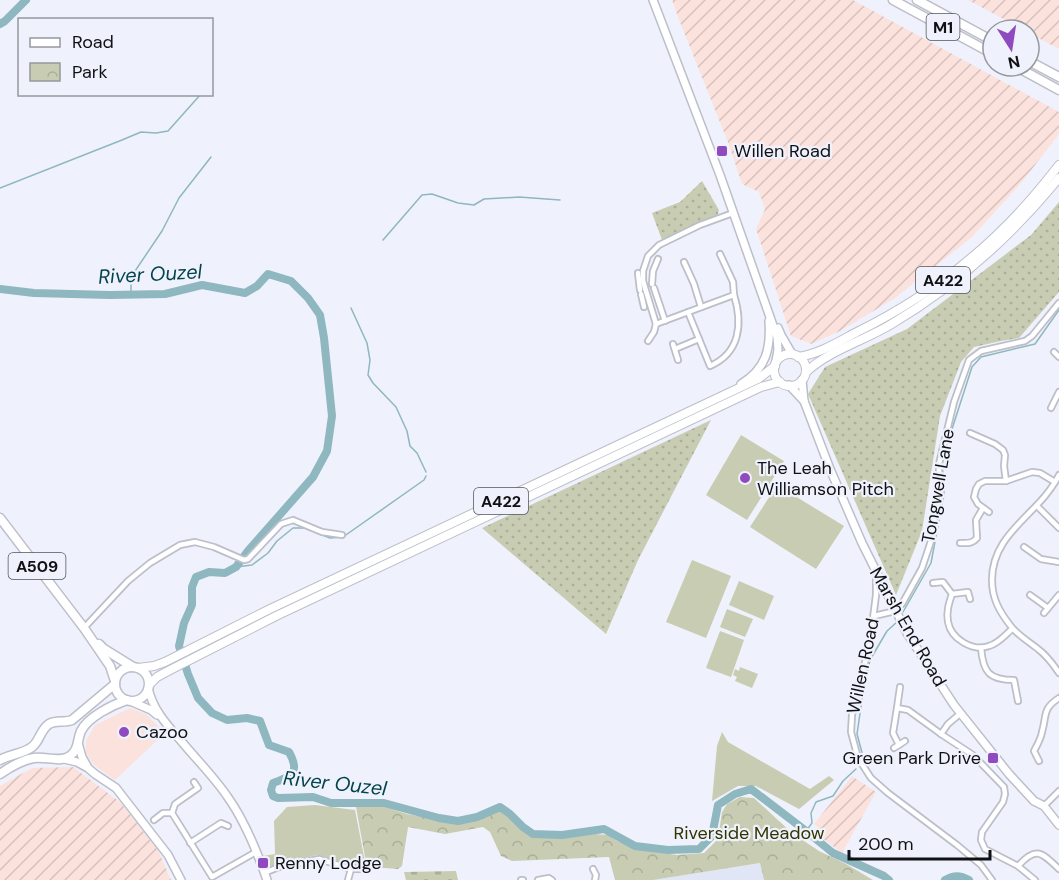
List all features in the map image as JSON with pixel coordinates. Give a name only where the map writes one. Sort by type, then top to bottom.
[{"type":"highway","name":"M1","points":[[892,0],[981,48]]},
{"type":"highway","name":"M1","points":[[917,0],[981,35]]},
{"type":"highway","points":[[1041,67],[1059,77]]},
{"type":"highway","points":[[1037,78],[1059,90]]},
{"type":"highway","name":"A509","points":[[0,518],[84,628],[110,666],[115,683]]},
{"type":"highway","name":"A509","points":[[84,628],[104,649],[135,668]]},
{"type":"highway","points":[[0,774],[26,760],[64,759],[71,755],[87,723],[113,705],[128,700],[138,700],[146,693],[149,686],[146,675],[135,668],[121,671],[115,683],[77,717],[48,725],[42,731],[40,744],[51,758]]},
{"type":"highway","points":[[115,683],[118,694],[128,700]]},
{"type":"highway","points":[[64,722],[75,730],[78,741]]},
{"type":"highway","points":[[0,760],[11,754],[28,750],[40,738]]},
{"type":"main road","name":"A422","points":[[795,355],[816,353],[884,319],[929,291],[996,236],[1025,207],[1059,165]]},
{"type":"main road","name":"A422","points":[[806,372],[819,361],[888,326],[933,298],[1001,242],[1059,178]]},
{"type":"main road","points":[[795,355],[804,363],[806,372],[802,381],[789,386],[780,382],[775,375],[775,366],[780,358],[795,355]]},
{"type":"main road","name":"A422","points":[[149,686],[167,666],[758,379],[775,366]]},
{"type":"main road","name":"A422","points":[[226,636],[761,387],[780,382]]},
{"type":"main road","name":"A422","points":[[135,668],[167,666]]},
{"type":"street","points":[[655,0],[777,337],[778,350],[775,366]]},
{"type":"street","points":[[655,0],[781,335],[795,355]]},
{"type":"street","points":[[644,307],[640,292],[641,281],[647,258],[653,249],[700,225],[733,213]]},
{"type":"street","points":[[688,312],[710,366],[721,362],[729,354],[737,338],[738,309],[733,282],[720,254]]},
{"type":"street","points":[[640,255],[647,258]]},
{"type":"street","points":[[658,259],[651,279],[664,321]]},
{"type":"street","points":[[684,262],[701,307]]},
{"type":"street","points":[[644,266],[653,269]]},
{"type":"street","points":[[638,273],[656,324],[648,341]]},
{"type":"street","points":[[656,324],[734,295]]},
{"type":"street","points":[[642,300],[648,298]]},
{"type":"street","name":"Tongwell Lane","points":[[895,610],[902,604],[922,568],[931,541],[939,491],[939,464],[954,402],[969,360],[981,351],[1025,341],[1032,336],[1059,303]]},
{"type":"street","points":[[720,397],[753,377],[760,368],[770,340],[768,313]]},
{"type":"street","points":[[678,360],[674,347],[699,339]]},
{"type":"street","points":[[1054,352],[1058,358]]},
{"type":"street","name":"Marsh End Road","points":[[802,381],[804,401],[830,469],[876,573],[925,662],[961,713],[1010,774],[1034,801],[1044,806],[1059,825]]},
{"type":"street","name":"Marsh End Road","points":[[789,386],[804,401]]},
{"type":"street","points":[[1051,408],[1059,392]]},
{"type":"street","points":[[970,434],[1004,450],[1006,481]]},
{"type":"street","points":[[989,512],[978,504],[974,497],[979,484],[985,481],[1006,481],[1036,472],[1056,482]]},
{"type":"street","points":[[1059,474],[1047,494],[1004,540],[992,567],[992,589],[997,608],[1012,629],[1040,650],[1059,673]]},
{"type":"street","points":[[1037,506],[1059,528]]},
{"type":"street","points":[[960,543],[975,544],[976,520],[983,508]]},
{"type":"street","points":[[84,628],[128,581],[150,563],[180,544],[195,542],[214,547],[244,560],[248,559],[281,524],[293,520],[322,532],[342,535]]},
{"type":"street","points":[[1024,547],[1041,559],[1059,562]]},
{"type":"street","name":"Willen Road","points":[[876,573],[874,616],[852,715],[851,732],[858,758],[871,778],[981,865],[992,879]]},
{"type":"street","points":[[933,583],[943,582],[952,594]]},
{"type":"street","points":[[952,594],[968,592],[970,599]]},
{"type":"street","points":[[952,594],[947,609],[948,624],[956,637],[968,645],[981,648],[998,642],[1012,629]]},
{"type":"street","points":[[1030,595],[1048,608]]},
{"type":"street","points":[[1044,614],[1059,595]]},
{"type":"street","points":[[874,616],[895,610]]},
{"type":"street","points":[[981,648],[985,670],[993,677],[1014,680],[1019,676]]},
{"type":"street","points":[[1052,663],[1059,659]]},
{"type":"street","points":[[1014,680],[1018,701]]},
{"type":"street","points":[[149,686],[153,704],[160,717]]},
{"type":"street","points":[[899,745],[893,733],[900,687]]},
{"type":"street","points":[[1039,761],[1034,751],[1042,732],[1044,716],[1051,703],[1059,698]]},
{"type":"street","points":[[128,700],[151,710],[160,717],[227,796],[244,825],[265,876],[279,867],[319,858],[351,869],[367,869]]},
{"type":"street","points":[[897,708],[908,710],[941,735],[974,755],[1004,787],[1004,802],[982,832],[981,840],[985,849],[1018,866],[1035,880]]},
{"type":"street","points":[[941,735],[948,724],[961,713]]},
{"type":"street","points":[[78,741],[82,757],[88,768]]},
{"type":"street","points":[[894,748],[905,741]]},
{"type":"street","points":[[64,759],[88,768],[119,791],[169,857],[181,880]]},
{"type":"street","points":[[194,783],[198,788],[175,804],[172,813],[213,878],[256,852]]},
{"type":"street","points":[[1044,806],[1059,791]]},
{"type":"street","points":[[154,820],[163,813],[172,813]]},
{"type":"street","points":[[221,824],[222,817]]},
{"type":"street","points":[[190,843],[221,824],[228,826]]},
{"type":"street","points":[[1018,866],[1027,856],[1039,853],[1059,868]]},
{"type":"street","points":[[348,880],[351,869]]},
{"type":"street","points":[[593,869],[596,875],[595,880]]},
{"type":"street","points":[[538,880],[549,878],[552,880]]},
{"type":"shaded area","points":[[672,0],[853,0],[981,70],[981,78],[996,78],[1059,112],[1059,134],[1022,182],[971,238],[895,298],[840,331],[811,344],[791,336],[756,229],[765,209],[759,192],[742,184],[729,145]]},
{"type":"shaded area","points":[[968,0],[1059,0],[1059,49],[1041,39],[1041,18],[1002,18]]},
{"type":"shaded area","points":[[130,708],[146,714],[165,733],[115,780],[94,765],[86,753],[86,741],[95,725]]},
{"type":"shaded area","points":[[73,767],[120,802],[158,850],[171,880],[0,880],[0,786],[32,768]]},
{"type":"shaded area","points":[[852,776],[876,792],[842,853],[821,837],[824,832],[814,824]]},
{"type":"shaded area","points":[[760,863],[764,880],[653,880]]},
{"type":"green space","points":[[702,181],[719,210],[717,217],[662,240],[652,213],[680,202]]},
{"type":"green space","points":[[1059,202],[1059,292],[1019,338],[974,347],[961,362],[940,416],[922,531],[896,595],[808,394],[825,367],[907,329],[1031,235]]},
{"type":"green space","points":[[711,420],[638,560],[606,634],[482,528]]},
{"type":"green space","name":"The Leah Williamson Pitch","points":[[741,435],[784,461],[747,520],[706,495]]},
{"type":"green space","points":[[777,485],[844,526],[816,569],[750,527]]},
{"type":"green space","points":[[692,560],[731,576],[706,638],[666,622]]},
{"type":"green space","points":[[739,581],[774,596],[764,620],[729,605]]},
{"type":"green space","points":[[727,609],[753,619],[745,637],[720,627]]},
{"type":"green space","points":[[720,631],[744,640],[731,677],[706,668]]},
{"type":"green space","points":[[740,667],[758,674],[752,688],[735,681],[737,677],[733,675],[735,669],[739,671]]},
{"type":"green space","points":[[722,732],[728,742],[810,789],[829,776],[834,780],[799,809],[756,786],[738,786],[712,801],[717,746]]},
{"type":"green space","name":"Riverside Meadow","points":[[740,797],[754,798],[792,833],[819,851],[873,880],[764,880],[760,863],[653,880],[615,880],[609,857],[512,861],[501,856],[490,832],[483,827],[445,834],[408,827],[402,866],[398,869],[367,868],[356,807],[382,806],[407,814],[455,823],[502,812],[527,834],[549,838],[608,835],[636,849],[677,855],[704,853],[718,839],[722,812],[727,804]]},
{"type":"green space","points":[[315,805],[355,810],[366,867],[352,867],[317,855],[267,867],[263,856],[275,854],[274,821],[287,807]]},
{"type":"green space","points":[[456,871],[458,880],[406,880],[404,872]]},
{"type":"waterway","name":"River Ouzel","points":[[0,24],[26,0]]},
{"type":"waterway","points":[[0,188],[141,132],[168,131],[199,96]]},
{"type":"waterway","points":[[131,295],[131,277],[162,231],[179,198],[211,157]]},
{"type":"waterway","points":[[383,240],[422,195],[432,194],[458,203],[474,205],[484,199],[519,197],[560,200]]},
{"type":"waterway","name":"River Ouzel","points":[[0,289],[34,293],[165,294],[202,285],[245,293],[257,286],[268,274],[291,281],[308,298],[320,315],[332,416],[327,451],[313,477],[236,567],[225,573],[209,572],[196,577],[192,587],[192,605],[184,623],[179,646],[198,698],[212,713],[227,720],[247,718],[260,721],[269,745],[289,752],[294,764],[293,772],[273,783],[271,790],[273,796],[278,798],[313,797],[331,803],[384,803],[458,821],[477,817],[500,807],[533,834],[562,835],[604,829],[635,846],[668,850],[699,849],[712,836],[718,805],[735,794],[751,789],[833,853],[889,880]]},
{"type":"waterway","points":[[351,308],[367,343],[370,360],[368,375],[396,407],[407,431],[410,446],[417,453],[426,472]]},
{"type":"waterway","points":[[903,612],[931,563],[944,494],[942,460],[972,367],[981,357],[1035,344],[1059,310]]},
{"type":"waterway","points":[[236,567],[252,565],[268,553],[277,541],[293,528],[305,528],[330,538],[343,537],[424,480],[426,476]]},
{"type":"waterway","points":[[864,760],[857,734],[870,660],[887,631],[897,622]]},
{"type":"waterway","points":[[806,831],[812,823],[811,813],[816,802],[833,796],[843,781],[856,769]]},
{"type":"waterway","name":"River Ouzel","points":[[945,880],[957,876],[969,880]]},
{"type":"place","name":"Willen Road","points":[[722,151]]},
{"type":"place","name":"The Leah Williamson Pitch","points":[[745,478]]},
{"type":"place","name":"Cazoo","points":[[124,732]]},
{"type":"place","name":"Green Park Drive","points":[[993,758]]},
{"type":"place","name":"Renny Lodge","points":[[263,863]]}]
